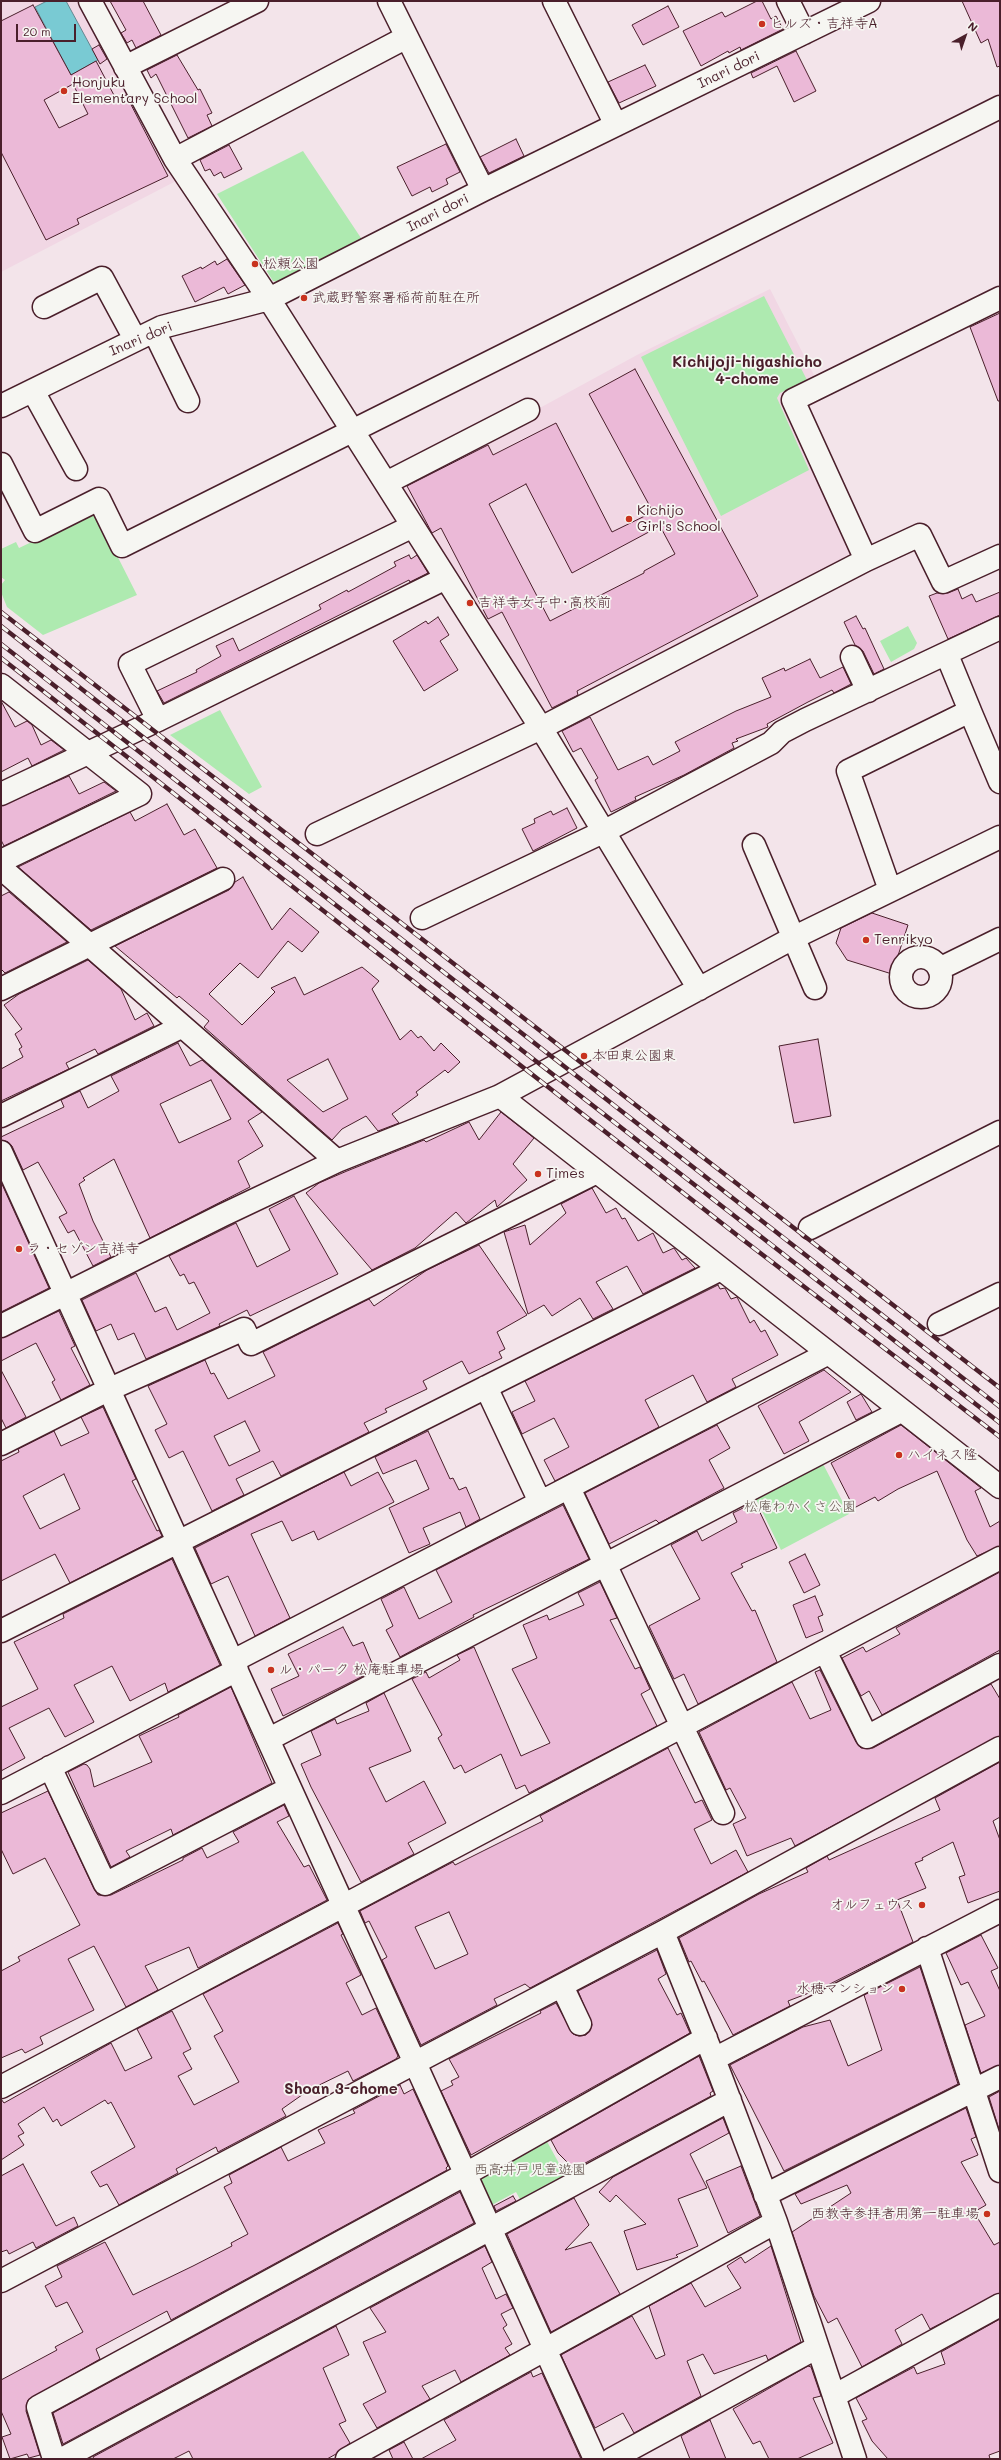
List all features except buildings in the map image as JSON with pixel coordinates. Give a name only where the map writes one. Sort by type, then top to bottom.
[{"type":"street","points":[[90,1],[176,160],[270,299],[541,728],[605,831],[699,989]]},
{"type":"street","points":[[125,67],[257,1]]},
{"type":"street","points":[[389,1],[483,190]]},
{"type":"street","points":[[554,1],[616,125]]},
{"type":"street","points":[[788,1],[804,33]]},
{"type":"street","name":"Inari dori","points":[[1,406],[144,335],[270,299],[483,190],[869,1]]},
{"type":"street","points":[[176,160],[407,37]]},
{"type":"street","points":[[1,464],[35,531],[99,499],[122,546],[352,429],[1000,107]]},
{"type":"street","points":[[44,307],[102,278],[144,335],[188,400]]},
{"type":"street","points":[[866,560],[793,400],[1000,298]]},
{"type":"street","points":[[32,391],[76,469]]},
{"type":"street","points":[[386,483],[528,410]]},
{"type":"street","points":[[158,720],[130,664],[413,526]]},
{"type":"street","points":[[317,834],[541,728],[866,560],[920,535],[943,582],[1000,556]]},
{"type":"street","points":[[1,794],[158,720],[446,578]]},
{"type":"street","points":[[422,918],[605,831],[771,743],[782,732],[947,655],[1000,628]]},
{"type":"street","points":[[947,655],[1000,782]]},
{"type":"street","points":[[852,657],[868,691]]},
{"type":"street","points":[[1,685],[89,752],[140,794],[1,861]]},
{"type":"street","points":[[890,890],[848,771],[970,711]]},
{"type":"street","points":[[1,1326],[223,1215],[337,1161],[500,1096],[793,938],[1000,837]]},
{"type":"street","points":[[754,845],[815,988]]},
{"type":"street","points":[[1,868],[337,1161]]},
{"type":"street","points":[[1,989],[223,879]]},
{"type":"street","points":[[939,968],[1000,939]]},
{"type":"street","points":[[1,1116],[181,1026]]},
{"type":"street","points":[[500,1096],[827,1354],[1000,1487]]},
{"type":"street","points":[[810,1228],[1000,1132]]},
{"type":"street","points":[[1,1152],[269,1739],[464,2175],[595,2459]]},
{"type":"street","points":[[1,1444],[110,1389],[244,1329],[251,1344],[596,1172]]},
{"type":"street","points":[[1,1632],[721,1269]]},
{"type":"street","points":[[940,1324],[1000,1294]]},
{"type":"street","points":[[1,1793],[540,1502],[827,1354]]},
{"type":"street","points":[[486,1387],[540,1502]]},
{"type":"street","points":[[269,1739],[901,1411]]},
{"type":"street","points":[[569,1488],[723,1813]]},
{"type":"street","points":[[1,2087],[1000,1558]]},
{"type":"street","points":[[825,1651],[867,1737],[1000,1665]]},
{"type":"street","points":[[1,2281],[562,1986],[1000,1748]]},
{"type":"street","points":[[50,1767],[105,1884],[290,1788]]},
{"type":"street","points":[[714,2059],[1000,1911]]},
{"type":"street","points":[[663,1932],[706,2038],[776,2222],[816,2348],[855,2459]]},
{"type":"street","points":[[927,1948],[1000,2171]]},
{"type":"street","points":[[562,1986],[580,2024]]},
{"type":"street","points":[[54,2459],[38,2407],[464,2175],[706,2038]]},
{"type":"street","points":[[765,2195],[1000,2077]]},
{"type":"street","points":[[62,2459],[490,2231],[730,2100]]},
{"type":"street","points":[[348,2459],[776,2222]]},
{"type":"street","points":[[834,2396],[1000,2305]]},
{"type":"street","points":[[612,2459],[816,2348]]},
{"type":"shaded area","name":"Honjuku Elementary School","points":[[1,1],[79,1],[176,181],[1,272]]},
{"type":"shaded area","name":"Kichijo Girl's School","points":[[770,289],[817,381],[783,398],[852,549],[850,559],[550,716],[541,714],[401,489],[402,483],[637,355]]},
{"type":"green space","points":[[303,151],[363,241],[280,282],[273,281],[217,194]]},
{"type":"green space","points":[[764,296],[807,380],[780,393],[777,398],[809,470],[721,516],[641,357]]},
{"type":"green space","points":[[95,512],[137,595],[43,635],[7,607],[1,592],[1,585],[5,580],[1,577],[1,549],[16,542],[19,548]]},
{"type":"green space","points":[[908,626],[917,643],[914,649],[891,662],[880,641]]},
{"type":"green space","points":[[220,710],[262,787],[249,794],[170,735]]},
{"type":"green space","name":"松庵わかくさ公園","points":[[822,1462],[849,1514],[781,1550],[755,1497]]},
{"type":"green space","name":"西高井戸児童遊園","points":[[544,2136],[567,2178],[522,2203],[516,2192],[488,2207],[471,2175]]},
{"type":"water","points":[[47,1],[66,1],[98,60],[71,75],[35,7]]},
{"type":"railway","points":[[1,612],[1000,1388]]},
{"type":"railway","points":[[1,626],[1000,1407]]},
{"type":"railway","points":[[1,644],[1000,1423]]},
{"type":"railway","points":[[1,658],[742,1239],[1000,1437]]},
{"type":"place","name":"ヒルズ・吉祥寺A","points":[[762,24]]},
{"type":"place","name":"Honjuku Elementary School","points":[[64,91]]},
{"type":"place","name":"松頼公園","points":[[255,264]]},
{"type":"place","name":"武蔵野警察署稲荷前駐在所","points":[[304,298]]},
{"type":"place","name":"Kichijo Girl's School","points":[[629,519]]},
{"type":"place","name":"吉祥寺女子中･高校前","points":[[470,603]]},
{"type":"place","name":"Tenrikyo","points":[[866,940]]},
{"type":"place","name":"本田東公園東","points":[[584,1056]]},
{"type":"place","name":"Times","points":[[538,1174]]},
{"type":"place","name":"ラ・セゾン吉祥寺","points":[[19,1249]]},
{"type":"place","name":"ハイネス隆","points":[[899,1455]]},
{"type":"place","name":"ル・パーク 松庵駐車場","points":[[271,1670]]},
{"type":"place","name":"オルフェウス","points":[[922,1905]]},
{"type":"place","name":"水穂マンション","points":[[902,1989]]},
{"type":"place","name":"西教寺参拝者用第一駐車場","points":[[987,2214]]},
{"type":"district","name":"Kichijoji-higashicho 4-chome","points":[[747,370]]},
{"type":"district","name":"Shoan 3-chome","points":[[341,2089]]}]
